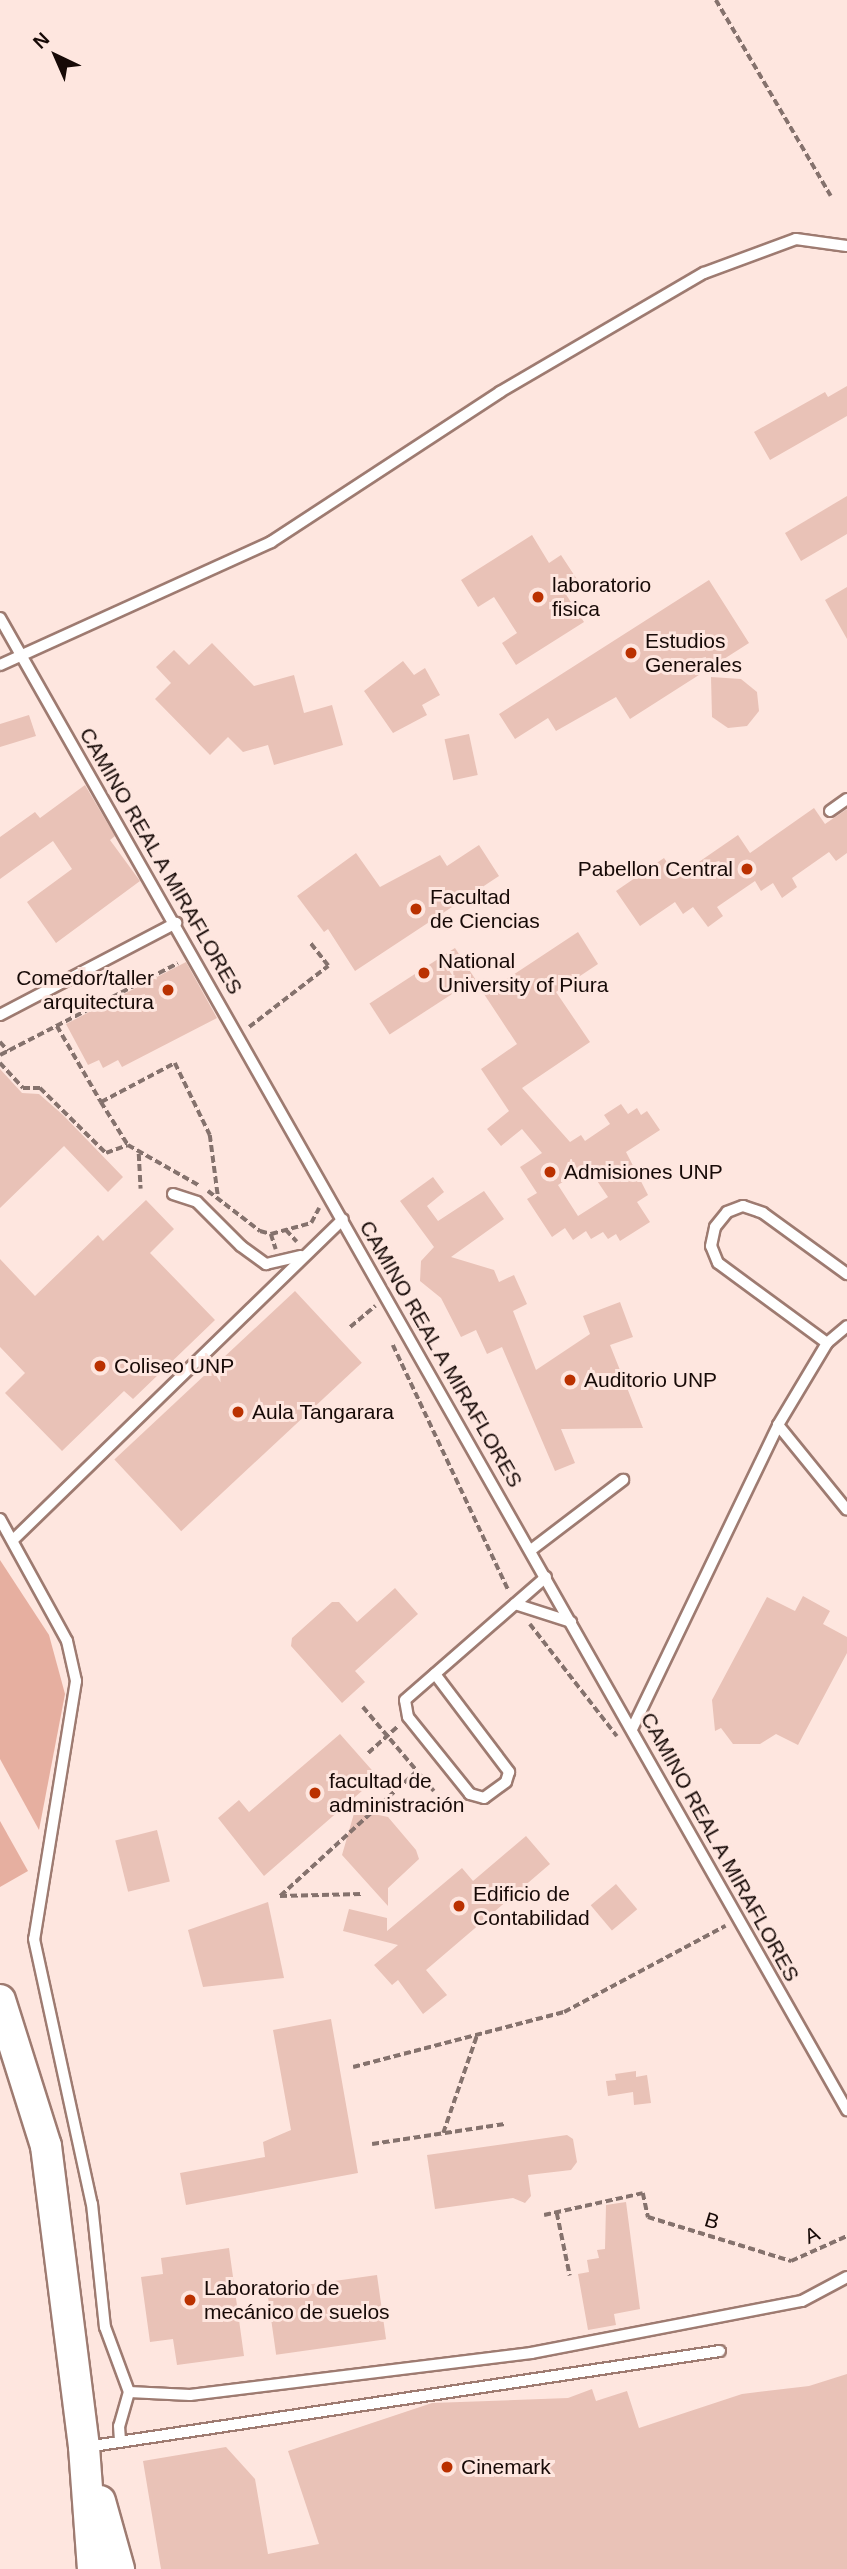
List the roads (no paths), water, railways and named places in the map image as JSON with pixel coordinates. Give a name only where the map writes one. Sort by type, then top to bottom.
[{"type":"main road","points":[[0,2000],[47,2146],[84,2447],[111,2569]]},
{"type":"lane","points":[[0,666],[23,658],[271,542],[500,391],[704,273],[796,239],[847,246]]},
{"type":"lane","name":"CAMINO REAL A MIRAFLORES","points":[[0,618],[176,923],[847,2110]]},
{"type":"lane","points":[[830,811],[847,799]]},
{"type":"lane","points":[[0,1015],[176,923]]},
{"type":"lane","points":[[173,1194],[197,1202],[241,1246],[267,1264],[307,1254]]},
{"type":"lane","points":[[827,1343],[718,1263],[711,1246],[715,1227],[727,1213],[743,1206],[763,1213],[847,1274]]},
{"type":"lane","points":[[13,1539],[343,1219]]},
{"type":"lane","points":[[632,1729],[778,1425],[827,1343],[847,1326]]},
{"type":"lane","points":[[778,1425],[847,1510]]},
{"type":"lane","points":[[531,1550],[623,1480]]},
{"type":"lane","points":[[0,1519],[67,1641],[76,1681],[34,1939],[92,2204],[106,2327],[129,2392],[119,2426],[120,2442]]},
{"type":"lane","points":[[435,1674],[505,1761],[509,1772],[506,1783],[484,1798],[470,1794],[408,1717],[405,1700],[546,1577]]},
{"type":"lane","points":[[515,1604],[571,1622]]},
{"type":"lane","points":[[129,2392],[190,2395],[531,2353],[802,2301],[847,2277]]},
{"type":"lane","points":[[84,2447],[720,2351]]},
{"type":"place","name":"laboratorio fisica","points":[[538,597]]},
{"type":"place","name":"Estudios Generales","points":[[631,653]]},
{"type":"place","name":"Pabellon Central","points":[[747,869]]},
{"type":"place","name":"Facultad de Ciencias","points":[[416,909]]},
{"type":"place","name":"National University of Piura","points":[[424,973]]},
{"type":"place","name":"Comedor/taller arquitectura","points":[[168,990]]},
{"type":"place","name":"Admisiones UNP","points":[[550,1172]]},
{"type":"place","name":"Coliseo UNP","points":[[100,1366]]},
{"type":"place","name":"Auditorio UNP","points":[[570,1380]]},
{"type":"place","name":"Aula Tangarara","points":[[238,1412]]},
{"type":"place","name":"facultad de administración","points":[[315,1793]]},
{"type":"place","name":"Edificio de Contabilidad","points":[[459,1906]]},
{"type":"place","name":"Laboratorio de mecánico de suelos","points":[[190,2300]]},
{"type":"place","name":"Cinemark","points":[[447,2467]]}]
